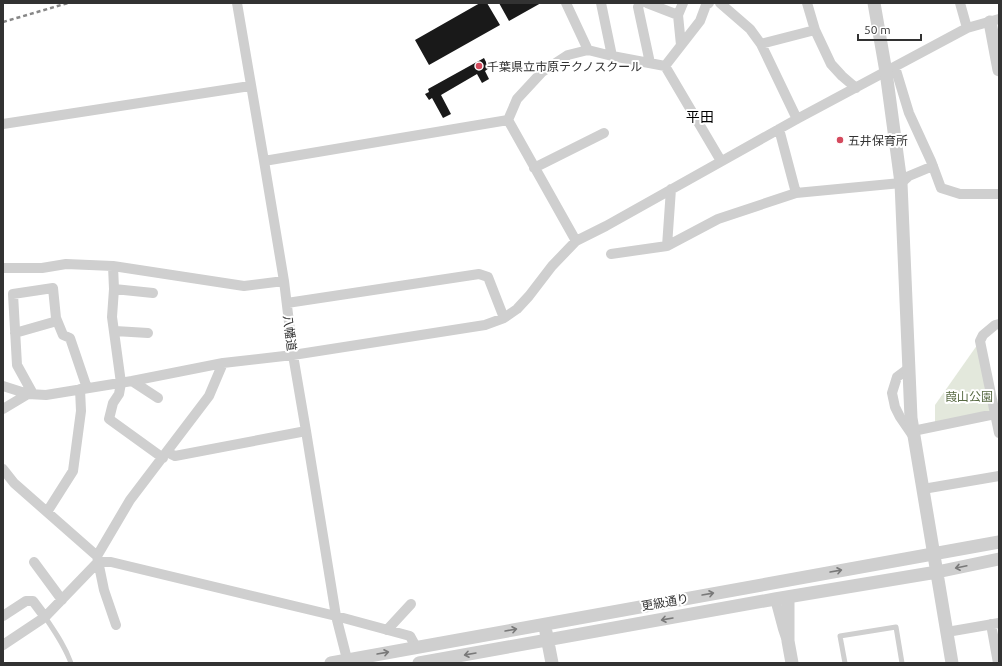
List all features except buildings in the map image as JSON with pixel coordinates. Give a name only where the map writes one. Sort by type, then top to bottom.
[{"type":"street","name":"八幡道","points":[[237,3],[284,281],[293,355],[336,616],[348,661]]},
{"type":"street","points":[[566,3],[588,50]]},
{"type":"street","points":[[601,3],[612,56]]},
{"type":"street","points":[[628,3],[642,4],[678,15]]},
{"type":"street","points":[[682,45],[678,15],[683,3]]},
{"type":"street","points":[[665,66],[700,21],[706,5],[709,3]]},
{"type":"street","points":[[720,3],[750,29],[761,44],[797,120]]},
{"type":"street","points":[[808,3],[815,30],[831,64],[856,88]]},
{"type":"street","points":[[874,3],[891,69],[942,188],[960,194],[999,194]]},
{"type":"street","points":[[960,3],[967,28]]},
{"type":"street","points":[[642,4],[650,63]]},
{"type":"street","points":[[3,386],[30,394],[46,395],[121,383],[223,363],[293,355],[477,326],[504,318],[517,309],[552,266],[576,241],[606,226],[779,129],[967,28],[995,21],[999,70]]},
{"type":"street","points":[[761,44],[815,30]]},
{"type":"street","points":[[508,120],[517,99],[542,72],[568,55],[588,50],[665,66],[721,161]]},
{"type":"street","points":[[891,69],[901,183],[910,406],[913,434],[952,663]]},
{"type":"street","points":[[3,124],[250,86]]},
{"type":"street","points":[[264,161],[508,120]]},
{"type":"street","points":[[508,120],[576,241]]},
{"type":"street","points":[[779,129],[796,193]]},
{"type":"street","points":[[534,168],[596,136],[604,134]]},
{"type":"street","points":[[611,254],[667,246],[718,219],[796,193],[901,183],[909,176],[933,166]]},
{"type":"street","points":[[667,246],[671,189]]},
{"type":"street","points":[[3,268],[42,268],[66,264],[113,266],[244,286],[284,281]]},
{"type":"street","points":[[113,266],[114,289],[112,317],[121,383],[119,394],[114,403],[109,419],[165,455],[175,456],[306,431]]},
{"type":"street","points":[[287,303],[479,274],[488,277],[504,318]]},
{"type":"street","points":[[30,394],[17,365],[13,294],[53,288],[56,318],[63,335],[70,338],[84,389],[73,471],[47,512]]},
{"type":"street","points":[[114,289],[153,293]]},
{"type":"street","points":[[15,332],[57,321]]},
{"type":"street","points":[[999,324],[983,335],[980,342],[999,433]]},
{"type":"street","points":[[114,331],[148,333]]},
{"type":"street","points":[[3,645],[45,617],[62,600],[97,559],[130,500],[209,396],[223,363]]},
{"type":"street","points":[[909,368],[897,377],[892,393],[895,407],[900,417],[913,434]]},
{"type":"street","points":[[132,381],[158,398]]},
{"type":"street","points":[[3,408],[30,394]]},
{"type":"street","points":[[895,407],[910,406]]},
{"type":"street","points":[[900,417],[910,406]]},
{"type":"street","points":[[913,434],[995,414]]},
{"type":"street","points":[[3,469],[14,483],[97,559],[336,616],[410,636],[416,648]]},
{"type":"street","points":[[923,489],[999,476]]},
{"type":"street","name":"更級通り","points":[[331,663],[999,542]]},
{"type":"street","points":[[97,559],[104,590],[116,625]]},
{"type":"street","name":"更級通り","points":[[419,663],[435,662],[781,598],[937,572],[999,559]]},
{"type":"street","points":[[34,562],[62,600]]},
{"type":"street","points":[[781,598],[792,663]]},
{"type":"street","points":[[3,616],[26,601],[33,601],[45,617]]},
{"type":"street","points":[[387,630],[411,604]]},
{"type":"street","points":[[947,632],[995,623],[998,663]]},
{"type":"street","points":[[545,624],[552,663]]},
{"type":"lane","points":[[45,617],[59,637],[72,663]]},
{"type":"lane","points":[[845,663],[840,636],[896,627],[902,663]]},
{"type":"green space","name":"葭山公園","points":[[980,341],[995,414],[935,422],[935,405]]},
{"type":"railway","points":[[3,22],[68,3]]},
{"type":"place","name":"千葉県立市原テクノスクール","points":[[479,66]]},
{"type":"place","name":"五井保育所","points":[[840,140]]},
{"type":"district","name":"平田","points":[[700,117]]}]
